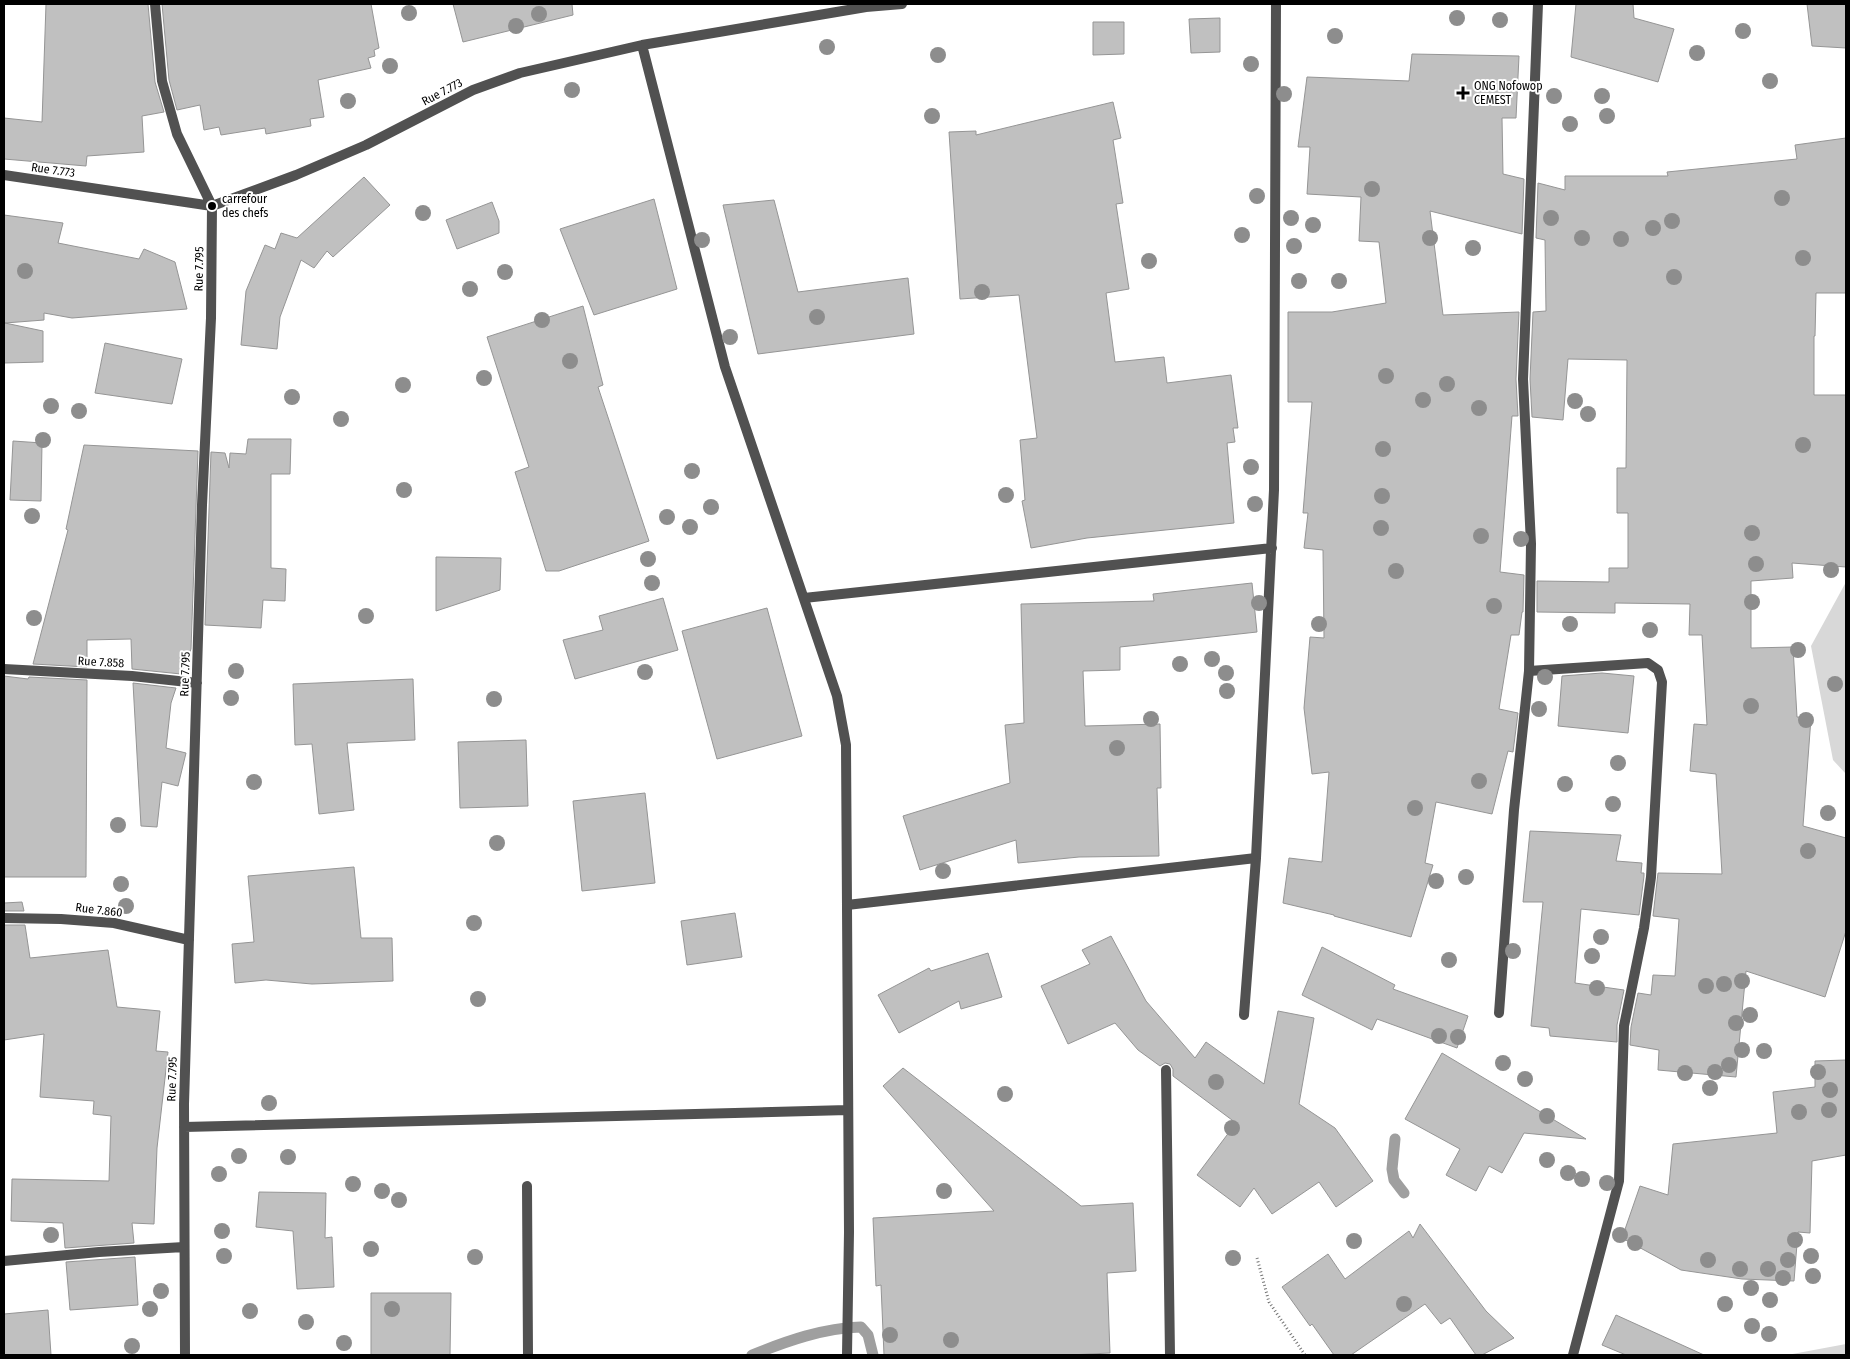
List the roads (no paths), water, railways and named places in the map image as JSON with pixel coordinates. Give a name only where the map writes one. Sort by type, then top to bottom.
[{"type":"street","name":"Rue 7.795","points":[[155,4],[164,90],[177,134],[212,206],[211,318],[197,683],[184,1127],[185,1355]]},
{"type":"street","name":"Rue 7.773","points":[[4,175],[212,206],[296,175],[366,145],[473,90],[520,73],[642,45],[866,8],[902,4]]},
{"type":"street","points":[[1244,1015],[1256,858],[1272,548],[1276,4]]},
{"type":"street","points":[[1499,1013],[1514,810],[1529,671],[1531,544],[1523,379],[1538,4]]},
{"type":"street","points":[[642,45],[725,367],[838,696],[846,745],[849,1232],[847,1355]]},
{"type":"street","points":[[804,598],[1272,548]]},
{"type":"street","points":[[1529,671],[1648,663],[1658,670],[1662,682],[1650,877],[1644,928],[1624,1026],[1619,1181],[1573,1355]]},
{"type":"street","name":"Rue 7.858","points":[[4,670],[132,676],[197,683]]},
{"type":"street","points":[[847,905],[1256,858]]},
{"type":"street","name":"Rue 7.860","points":[[4,918],[60,919],[114,923],[190,940]]},
{"type":"street","points":[[1166,1070],[1170,1355]]},
{"type":"street","points":[[184,1127],[848,1110]]},
{"type":"street","points":[[527,1186],[528,1355]]},
{"type":"street","points":[[4,1261],[99,1252],[184,1247]]},
{"type":"waterway","points":[[1395,1139],[1392,1169],[1394,1180],[1404,1193]]},
{"type":"waterway","points":[[752,1355],[792,1340],[819,1333],[861,1327],[868,1335],[873,1355]]},
{"type":"place","name":"ONG Nofowop CEMEST","points":[[1463,93]]},
{"type":"place","name":"carrefour des chefs","points":[[212,206]]}]
